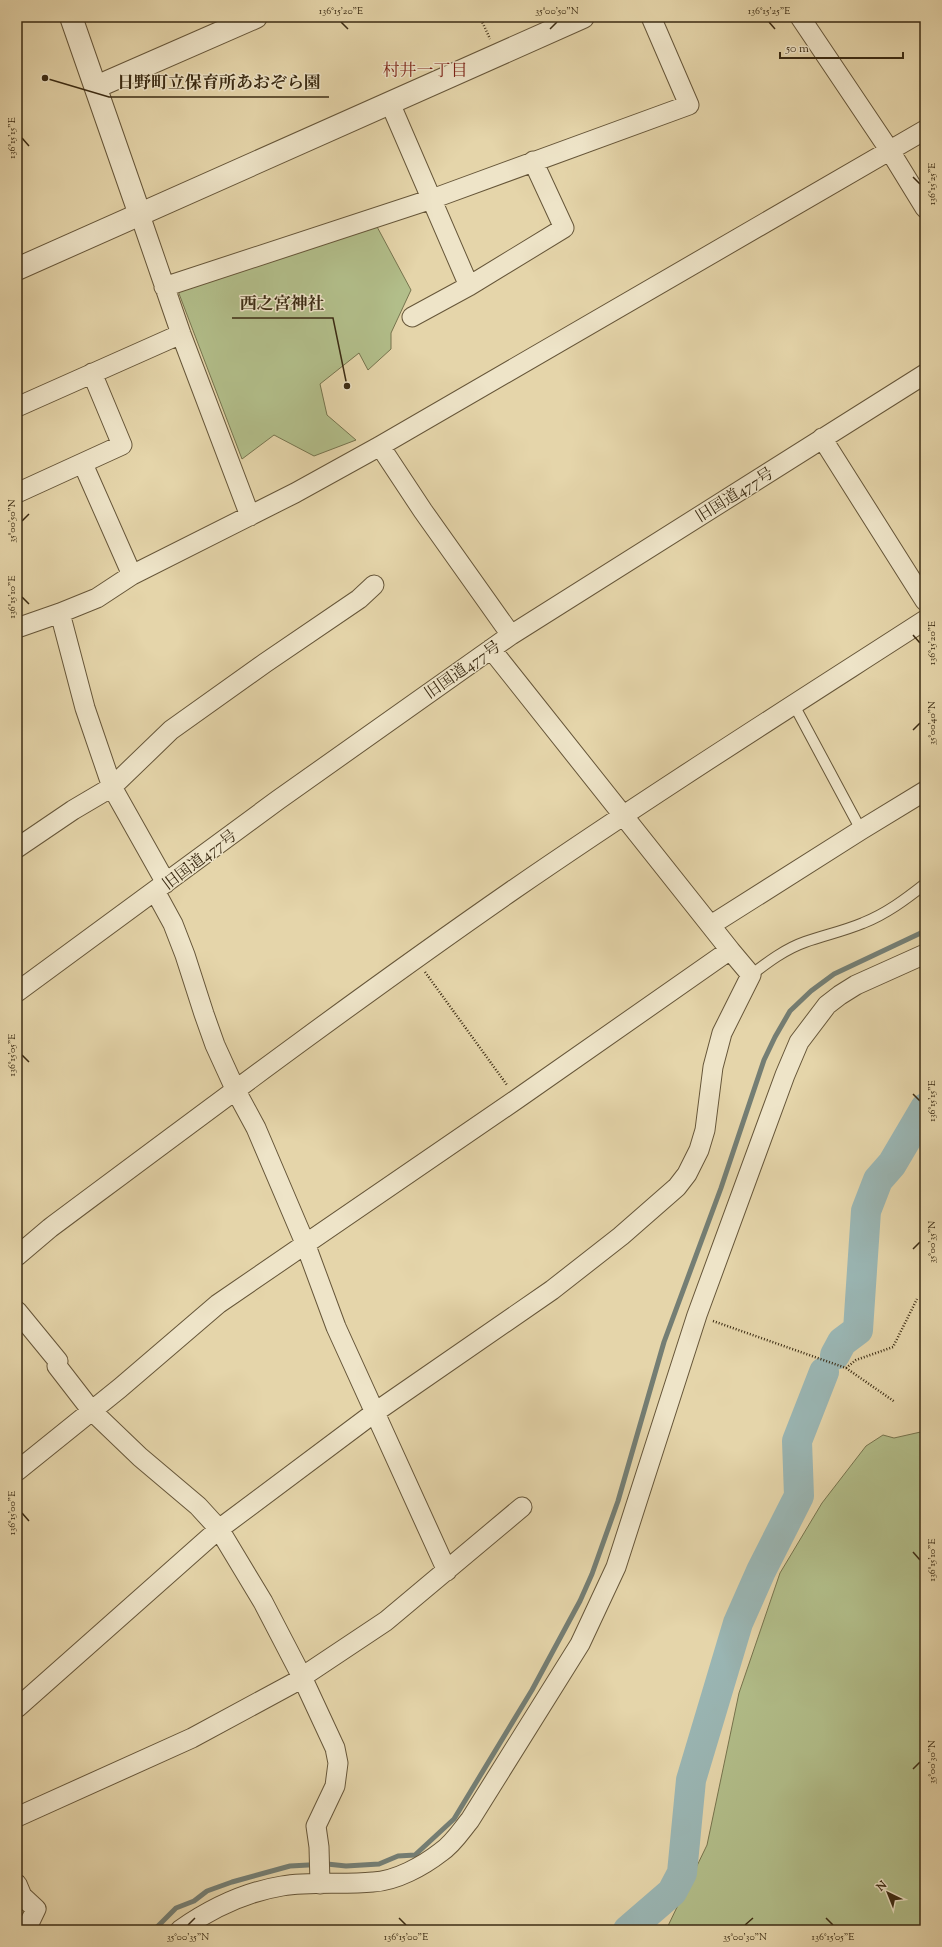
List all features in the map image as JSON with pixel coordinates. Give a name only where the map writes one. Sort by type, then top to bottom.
[{"type":"street","points":[[71,17],[164,287],[250,516]]},
{"type":"street","points":[[96,86],[256,17]]},
{"type":"street","points":[[17,269],[583,17]]},
{"type":"street","points":[[164,287],[432,199],[689,105],[650,17]]},
{"type":"street","points":[[800,17],[890,151],[925,208]]},
{"type":"street","points":[[390,103],[469,286]]},
{"type":"street","points":[[17,628],[97,598],[132,575],[250,516],[380,446],[925,130]]},
{"type":"street","points":[[412,316],[469,286],[564,228],[533,161]]},
{"type":"street","points":[[17,407],[181,334]]},
{"type":"street","points":[[17,493],[122,445],[92,373]]},
{"type":"street","name":"旧国道477号","points":[[17,992],[291,791],[510,635],[925,374]]},
{"type":"street","points":[[822,438],[925,601]]},
{"type":"street","points":[[380,446],[431,523],[510,635]]},
{"type":"street","points":[[83,464],[132,575]]},
{"type":"street","points":[[17,848],[73,810],[112,787],[171,730],[265,662],[359,599],[374,585]]},
{"type":"street","points":[[60,613],[85,708],[112,787],[160,887],[185,955],[204,1014],[236,1091],[256,1128],[305,1244],[336,1327],[447,1571]]},
{"type":"street","points":[[17,1256],[50,1228],[415,959],[622,816],[925,620]]},
{"type":"street","points":[[17,1708],[219,1530],[374,1413],[552,1290],[621,1236],[677,1187],[687,1174],[700,1150],[705,1130],[713,1068],[722,1033],[751,975],[622,816],[583,763],[491,649]]},
{"type":"street","points":[[711,925],[925,791]]},
{"type":"street","points":[[17,1471],[218,1304],[517,1099],[730,950]]},
{"type":"street","points":[[180,1930],[202,1915],[242,1896],[283,1885],[320,1880],[374,1882],[406,1873],[442,1852],[470,1820],[580,1644],[616,1567],[697,1315],[782,1083],[799,1042],[818,1015],[840,994],[856,985],[925,954]]},
{"type":"street","points":[[17,1311],[58,1361],[57,1366],[91,1410],[140,1457],[198,1506],[219,1530],[263,1602],[303,1677],[335,1748],[338,1763],[335,1786],[316,1826],[320,1880]]},
{"type":"street","points":[[17,1817],[192,1738],[303,1677],[386,1621],[522,1507]]},
{"type":"street","points":[[17,1884],[22,1896],[36,1909],[26,1930]]},
{"type":"lane","points":[[794,705],[861,830]]},
{"type":"lane","points":[[751,975],[777,955],[805,942],[832,935],[864,923],[908,898],[925,884]]},
{"type":"path","points":[[480,17],[490,39]]},
{"type":"path","points":[[415,959],[517,1099]]},
{"type":"path","points":[[846,1368],[856,1360],[893,1347],[917,1299]]},
{"type":"path","points":[[697,1315],[846,1368],[896,1402]]},
{"type":"green space","points":[[375,223],[411,290],[391,333],[391,349],[368,370],[359,353],[320,384],[327,415],[356,440],[314,456],[274,435],[242,459],[178,291]]},
{"type":"green space","points":[[925,1431],[925,1930],[666,1930],[707,1845],[739,1693],[780,1573],[822,1503],[866,1446],[883,1435],[894,1438]]},
{"type":"waterway","points":[[154,1930],[176,1908],[194,1901],[207,1891],[232,1882],[290,1866],[327,1864],[346,1866],[379,1864],[398,1856],[415,1855],[454,1819],[532,1690],[580,1601],[592,1574],[618,1501],[664,1342],[721,1188],[764,1060],[775,1037],[790,1011],[811,991],[834,974],[925,931]]},
{"type":"waterway","points":[[835,1355],[842,1342],[858,1330],[866,1211],[878,1180],[892,1164],[925,1108]]},
{"type":"waterway","points":[[628,1930],[672,1892],[682,1873],[691,1780],[738,1623],[761,1571],[799,1496],[797,1441],[824,1372]]},
{"type":"place","name":"日野町立保育所あおぞら園","points":[[45,78]]},
{"type":"place","name":"西之宮神社","points":[[347,386]]},
{"type":"district","name":"村井一丁目","points":[[425,70]]}]
